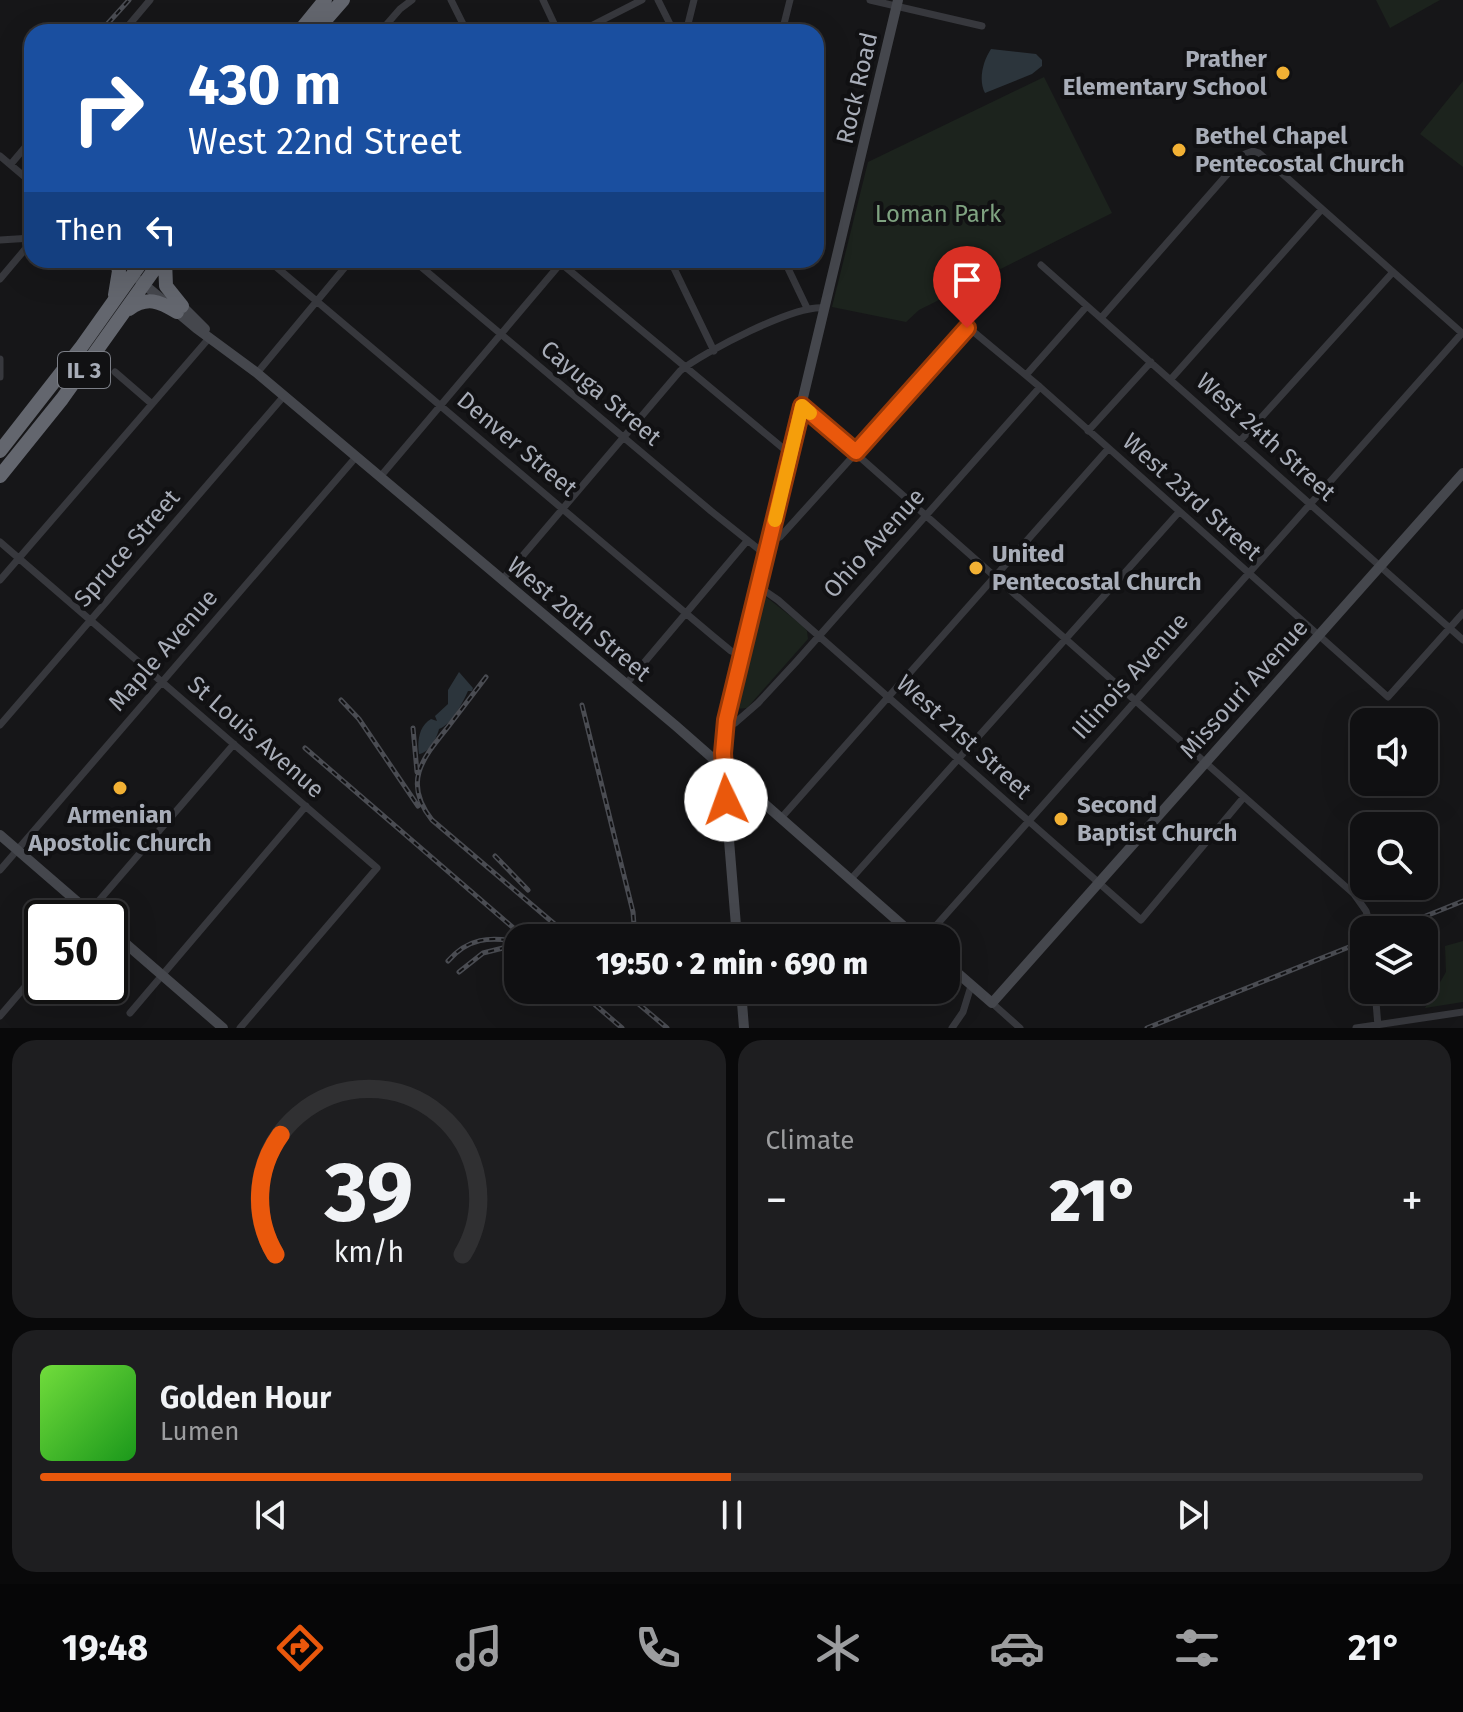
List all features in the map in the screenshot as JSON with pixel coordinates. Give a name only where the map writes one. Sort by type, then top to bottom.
[{"type":"highway","points":[[306,24],[325,0]]},
{"type":"highway","points":[[322,24],[343,0]]},
{"type":"highway","points":[[118,268],[117,310],[146,300],[179,309]]},
{"type":"highway","points":[[164,268],[166,286],[179,309]]},
{"type":"highway","name":"IL 3","points":[[0,476],[62,399],[139,271]]},
{"type":"highway","name":"IL 3","points":[[0,451],[117,310]]},
{"type":"street","points":[[130,24],[150,0]]},
{"type":"street","points":[[387,24],[412,0]]},
{"type":"street","points":[[451,0],[463,24]]},
{"type":"street","points":[[543,0],[554,24]]},
{"type":"street","points":[[595,24],[642,0]]},
{"type":"street","points":[[658,0],[670,24]]},
{"type":"street","points":[[688,24],[694,0]]},
{"type":"street","points":[[784,24],[790,0]]},
{"type":"street","points":[[870,0],[898,3],[982,26]]},
{"type":"street","name":"Rock Road","points":[[736,924],[724,767],[726,720],[898,3]]},
{"type":"street","points":[[11,164],[24,149]]},
{"type":"street","points":[[1101,318],[1245,154],[1253,151],[1259,153],[1462,334]]},
{"type":"street","points":[[0,156],[24,176]]},
{"type":"street","points":[[1171,379],[1322,209]]},
{"type":"street","points":[[0,240],[24,239]]},
{"type":"street","points":[[1,276],[24,249]]},
{"type":"street","name":"West 24th Street","points":[[1041,265],[1463,640]]},
{"type":"street","name":"Denver Street","points":[[277,268],[731,651],[742,655]]},
{"type":"street","points":[[257,373],[344,268]]},
{"type":"street","name":"Cayuga Street","points":[[422,268],[766,555]]},
{"type":"street","points":[[380,477],[553,268]]},
{"type":"street","points":[[567,268],[790,454]]},
{"type":"street","points":[[674,268],[714,351]]},
{"type":"street","points":[[788,268],[807,308]]},
{"type":"street","name":"West 20th Street","points":[[139,271],[211,337],[724,767],[901,924]]},
{"type":"street","points":[[1240,441],[1393,272]]},
{"type":"street","points":[[1026,375],[1087,306]]},
{"type":"street","points":[[502,580],[685,367],[763,326],[807,308],[825,308]]},
{"type":"street","name":"West 23rd Street","points":[[856,452],[969,328],[1040,387],[1388,697],[1449,629]]},
{"type":"street","name":"Illinois Avenue","points":[[937,924],[1462,334]]},
{"type":"street","points":[[0,580],[211,337]]},
{"type":"street","points":[[0,359],[0,377]]},
{"type":"street","points":[[1088,431],[1151,362]]},
{"type":"street","points":[[115,372],[152,404]]},
{"type":"street","name":"Ohio Avenue","points":[[735,723],[758,703],[819,636],[1040,387]]},
{"type":"street","name":"Spruce Street","points":[[0,725],[284,396]]},
{"type":"street","points":[[802,406],[1354,894],[1368,916]]},
{"type":"street","points":[[782,817],[1108,449]]},
{"type":"street","points":[[780,537],[856,452]]},
{"type":"street","name":"Maple Avenue","points":[[0,870],[356,457]]},
{"type":"street","name":"Missouri Avenue","points":[[992,1003],[1463,473]]},
{"type":"street","points":[[851,879],[1179,512]]},
{"type":"street","points":[[626,684],[747,541]]},
{"type":"street","name":"St Louis Avenue","points":[[0,542],[377,868],[240,1028]]},
{"type":"street","name":"West 21st Street","points":[[759,587],[778,600],[1141,920],[1244,797]]},
{"type":"street","points":[[1449,629],[1463,613]]},
{"type":"street","points":[[103,900],[234,744]]},
{"type":"street","points":[[728,820],[739,803],[758,797]]},
{"type":"street","points":[[130,1013],[306,806]]},
{"type":"street","points":[[0,835],[72,900]]},
{"type":"street","points":[[128,946],[223,1028]]},
{"type":"street","points":[[960,976],[1020,1028]]},
{"type":"street","points":[[952,1028],[963,1012],[971,986]]},
{"type":"street","points":[[0,1016],[24,988]]},
{"type":"street","points":[[742,1004],[744,1028]]},
{"type":"street","points":[[1376,1004],[1378,1026]]},
{"type":"street","points":[[1356,1028],[1463,1012]]},
{"type":"green space","points":[[1376,0],[1440,0],[1390,28]]},
{"type":"green space","name":"Loman Park","points":[[1044,77],[1112,213],[919,310],[906,322],[832,307],[868,162]]},
{"type":"green space","points":[[1463,81],[1463,167],[1420,134]]},
{"type":"green space","points":[[765,596],[803,626],[808,639],[747,708],[737,709],[761,599]]},
{"type":"green space","points":[[1463,941],[1463,1002],[1425,1008],[1427,1004],[1438,1004],[1438,986],[1446,972],[1445,946]]},
{"type":"shaded area","points":[[991,49],[1036,54],[1042,60],[1042,66],[1032,74],[985,93],[982,71]]},
{"type":"shaded area","points":[[459,672],[473,688],[472,691],[468,691],[452,718],[439,729],[429,748],[419,754],[421,730],[431,719],[437,721],[435,716],[448,704],[448,690]]},
{"type":"railway","points":[[107,24],[129,0]]},
{"type":"railway","points":[[486,677],[424,760],[417,782],[418,794],[432,820],[555,924]]},
{"type":"railway","points":[[341,700],[359,719],[418,806]]},
{"type":"railway","points":[[582,705],[634,924]]},
{"type":"railway","points":[[413,728],[417,772]]},
{"type":"railway","points":[[305,748],[509,924]]},
{"type":"railway","points":[[495,856],[528,890]]},
{"type":"railway","points":[[1426,916],[1463,901]]},
{"type":"railway","points":[[448,961],[472,943],[504,940]]},
{"type":"railway","points":[[1147,1028],[1350,947]]},
{"type":"railway","points":[[459,972],[483,953],[504,948]]},
{"type":"railway","points":[[594,1004],[622,1028]]},
{"type":"railway","points":[[639,1004],[667,1028]]},
{"type":"slow traffic","points":[[775,520],[802,406],[810,413]]},
{"type":"place","name":"Prather Elementary School","points":[[1283,73]]},
{"type":"place","name":"Bethel Chapel Pentecostal Church","points":[[1179,150]]},
{"type":"place","name":"United Pentecostal Church","points":[[976,568]]},
{"type":"place","name":"Armenian Apostolic Church","points":[[120,788]]},
{"type":"place","name":"Second Baptist Church","points":[[1061,819]]},
{"type":"route","points":[[726,800],[723,753],[726,720],[802,406],[856,452],[967,328]]}]
